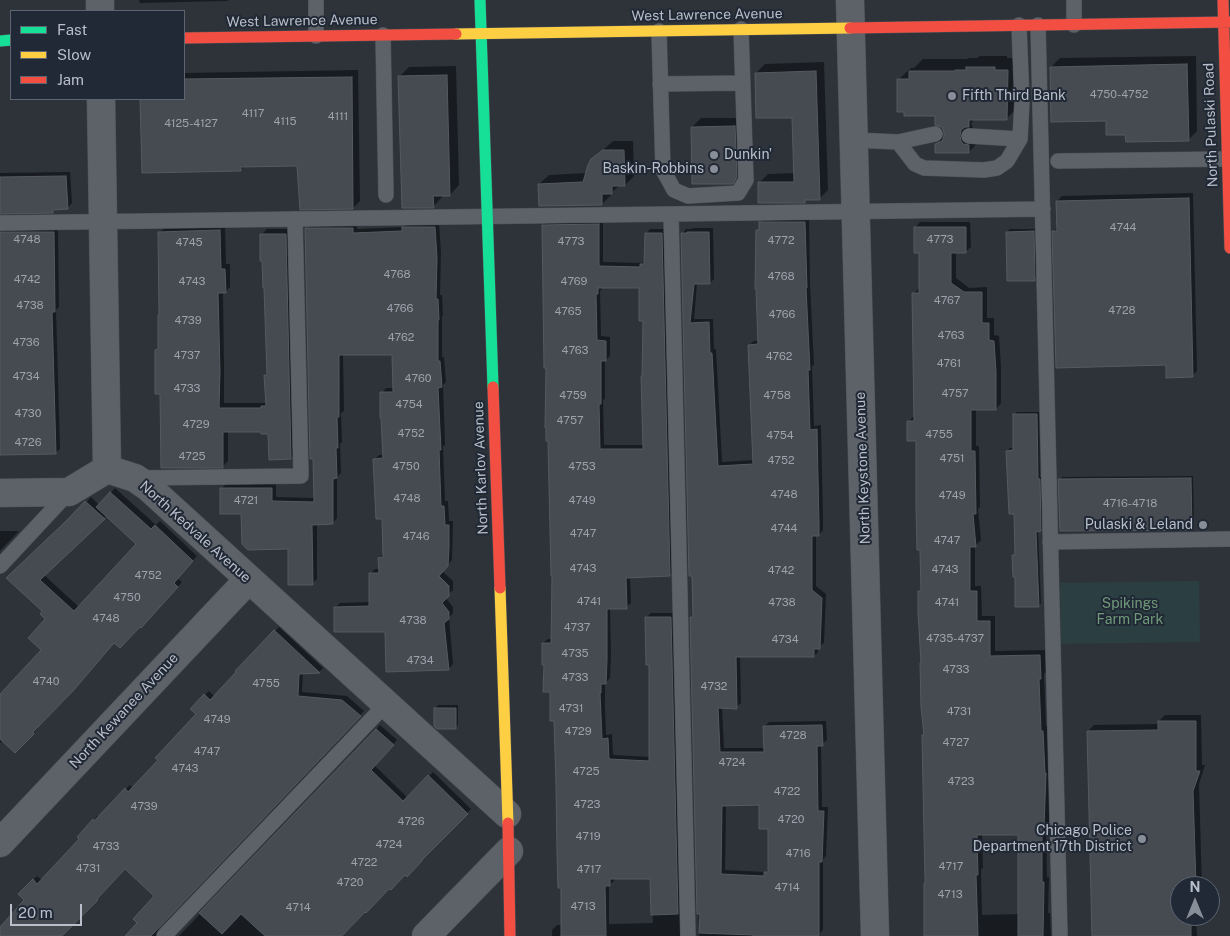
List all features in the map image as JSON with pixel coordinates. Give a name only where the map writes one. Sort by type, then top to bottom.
[{"type":"main road","name":"North Karlov Avenue","points":[[480,0],[510,936]]},
{"type":"main road","name":"North Pulaski Road","points":[[1223,0],[1227,22],[1227,159],[1230,248]]},
{"type":"main road","name":"West Lawrence Avenue","points":[[185,38],[1227,22]]},
{"type":"street","name":"North Keystone Avenue","points":[[850,0],[875,936]]},
{"type":"street","points":[[0,493],[69,492],[107,469],[101,100]]},
{"type":"street","name":"North Kedvale Avenue","points":[[107,469],[135,478],[148,487],[507,814]]},
{"type":"street","name":"North Kewanee Avenue","points":[[0,843],[249,579]]},
{"type":"street","points":[[426,936],[508,851]]},
{"type":"lane","points":[[316,0],[316,36]]},
{"type":"lane","points":[[1074,0],[1074,24]]},
{"type":"lane","points":[[898,142],[915,164],[924,168],[984,170],[996,168],[1007,161],[1020,139],[1022,102],[1019,25]]},
{"type":"lane","points":[[1038,25],[1060,936]]},
{"type":"lane","points":[[659,31],[663,170],[674,190],[688,196],[738,193],[746,180],[742,29]]},
{"type":"lane","points":[[383,35],[386,195]]},
{"type":"lane","points":[[660,84],[743,83]]},
{"type":"lane","points":[[854,140],[898,142],[935,134]]},
{"type":"lane","points":[[969,136],[1020,139]]},
{"type":"lane","points":[[1058,161],[1227,159]]},
{"type":"lane","points":[[0,223],[1043,209]]},
{"type":"lane","points":[[671,214],[688,936]]},
{"type":"lane","points":[[135,478],[301,476],[295,219]]},
{"type":"lane","points":[[0,566],[69,492]]},
{"type":"lane","points":[[1050,542],[1230,539]]},
{"type":"lane","points":[[164,936],[386,704]]},
{"type":"green space","name":"Spikings Farm Park","points":[[1199,581],[1200,642],[1061,644],[1060,583]]},
{"type":"building","points":[[1187,64],[1189,141],[1126,142],[1125,135],[1106,135],[1106,121],[1051,122],[1050,67]]},
{"type":"building","name":"Fifth Third Bank","points":[[966,67],[995,67],[995,70],[1008,70],[1007,120],[969,120],[969,127],[961,130],[960,136],[963,144],[969,145],[969,153],[935,153],[935,144],[942,141],[944,136],[942,127],[935,125],[935,116],[904,116],[904,112],[897,112],[897,79],[909,79],[909,71],[955,71],[966,70]]},
{"type":"building","points":[[816,71],[820,200],[805,200],[805,203],[758,203],[758,182],[794,182],[792,118],[756,118],[755,73]]},
{"type":"building","points":[[447,75],[450,196],[433,196],[434,208],[402,208],[398,76]]},
{"type":"building","points":[[352,77],[353,209],[300,210],[297,166],[241,167],[241,171],[142,173],[140,100],[185,100],[185,79]]},
{"type":"building","name":"Dunkin'","points":[[735,126],[737,177],[733,184],[692,184],[691,127]]},
{"type":"building","points":[[603,150],[624,150],[625,186],[612,186],[612,194],[602,194],[602,205],[539,206],[538,184],[583,182],[591,159]]},
{"type":"building","points":[[66,176],[68,209],[53,210],[53,213],[0,214],[0,177]]},
{"type":"building","points":[[1189,198],[1193,377],[1166,378],[1166,365],[1056,368],[1052,231],[1057,231],[1056,201]]},
{"type":"building","points":[[759,222],[805,222],[810,430],[817,429],[819,525],[819,536],[812,536],[812,590],[822,598],[820,649],[814,649],[814,657],[736,657],[737,709],[718,708],[720,752],[764,752],[763,726],[822,725],[823,746],[817,746],[818,811],[824,811],[822,862],[819,862],[819,936],[753,936],[699,933],[700,914],[697,914],[690,617],[693,617],[692,576],[689,576],[681,233],[709,232],[710,284],[694,284],[690,323],[709,322],[718,466],[753,464],[748,345],[758,344],[755,289],[756,230],[759,230]],"holes":[[[759,805],[759,829],[768,829],[768,872],[764,872],[764,876],[721,874],[722,806]]]},
{"type":"building","points":[[599,224],[599,266],[640,267],[640,264],[644,264],[645,233],[662,233],[670,576],[626,578],[627,609],[607,609],[606,684],[601,684],[600,693],[602,739],[608,738],[609,759],[649,761],[649,665],[646,665],[645,617],[671,617],[678,914],[651,915],[650,879],[610,879],[610,886],[605,886],[606,936],[561,936],[561,888],[558,888],[554,721],[550,721],[550,692],[543,692],[544,665],[542,665],[542,643],[551,643],[552,576],[548,441],[546,441],[545,428],[546,368],[544,368],[542,225]],"holes":[[[598,288],[639,288],[639,321],[643,321],[641,376],[643,449],[600,449],[599,404],[601,404],[601,361],[606,361],[606,341],[597,340],[596,294],[598,294]]]},
{"type":"building","points":[[402,227],[435,227],[437,258],[436,299],[438,299],[439,320],[438,361],[440,361],[442,387],[438,388],[441,506],[444,506],[445,525],[449,525],[448,566],[439,576],[449,586],[449,596],[442,603],[449,612],[449,619],[444,623],[449,670],[386,672],[385,632],[334,632],[334,607],[369,606],[369,573],[379,573],[378,558],[383,557],[382,519],[376,519],[373,459],[383,458],[380,392],[393,392],[392,355],[339,355],[337,478],[333,479],[333,524],[312,525],[313,585],[288,585],[288,549],[248,550],[242,544],[241,514],[220,514],[220,488],[272,488],[272,501],[314,502],[313,459],[310,459],[305,228],[353,228],[353,233],[402,231]]},
{"type":"building","points":[[914,227],[966,227],[966,253],[951,253],[951,283],[964,292],[982,292],[982,323],[989,323],[989,340],[994,341],[996,410],[971,410],[971,451],[975,451],[976,514],[973,514],[976,547],[970,547],[970,591],[977,591],[977,621],[990,621],[990,656],[1040,655],[1041,731],[1043,731],[1046,773],[1044,828],[1042,828],[1043,936],[1018,936],[1018,835],[977,835],[978,936],[924,936],[925,883],[922,735],[924,735],[921,707],[918,612],[918,591],[921,591],[920,550],[917,550],[916,441],[907,441],[907,421],[914,421],[912,293],[919,293],[919,253],[914,253]]},
{"type":"building","points":[[220,230],[221,269],[225,269],[226,293],[218,293],[219,408],[261,408],[261,406],[266,406],[264,375],[267,375],[264,288],[262,261],[260,261],[260,234],[286,234],[291,459],[269,460],[268,434],[261,434],[261,432],[223,432],[223,468],[161,468],[160,394],[155,394],[155,350],[158,349],[159,315],[158,232]]},
{"type":"building","points":[[1034,231],[1035,281],[1007,281],[1006,232]]},
{"type":"building","points":[[0,232],[54,232],[55,312],[52,312],[56,454],[0,455]]},
{"type":"building","points":[[1013,414],[1037,414],[1041,531],[1036,532],[1039,607],[1015,607],[1015,577],[1013,577],[1012,555],[1015,555],[1014,514],[1009,514],[1006,451],[1013,450]]},
{"type":"building","points":[[1191,478],[1192,530],[1060,531],[1058,479]]},
{"type":"building","points":[[110,492],[151,529],[155,525],[193,561],[174,583],[178,587],[141,628],[120,648],[114,643],[73,691],[15,753],[0,739],[0,694],[41,650],[28,638],[45,619],[40,614],[42,611],[6,578],[85,501],[105,519],[40,580],[74,611],[136,544],[96,507]]},
{"type":"building","points":[[274,630],[320,673],[299,674],[298,696],[342,700],[361,716],[151,936],[125,936],[137,923],[133,919],[154,896],[125,869],[98,900],[62,936],[0,936],[0,927],[24,900],[18,894],[33,879],[37,884],[79,839],[77,837],[93,819],[94,821],[125,788],[128,792],[158,760],[155,758],[196,714],[190,709],[204,694],[210,700]]},
{"type":"building","points":[[434,708],[456,708],[456,729],[437,729],[434,726]]},
{"type":"building","name":"Chicago Police Department 17th District","points":[[1158,721],[1196,721],[1196,771],[1200,771],[1193,791],[1196,876],[1170,876],[1170,926],[1191,926],[1191,936],[1092,936],[1087,731],[1158,730]]},
{"type":"building","points":[[376,729],[394,745],[371,770],[403,801],[428,775],[468,814],[407,877],[405,875],[391,890],[389,889],[342,936],[265,936],[241,914],[222,934],[199,913]]},
{"type":"traffic: fast","points":[[480,0],[493,387]]},
{"type":"traffic: fast","points":[[0,41],[10,40]]},
{"type":"traffic: slow","points":[[456,34],[850,28]]},
{"type":"traffic: slow","points":[[500,588],[508,823]]},
{"type":"traffic: jam","points":[[1223,0],[1230,248]]},
{"type":"traffic: jam","points":[[850,28],[1230,22]]},
{"type":"traffic: jam","points":[[185,38],[456,34]]},
{"type":"traffic: jam","points":[[493,387],[500,588]]},
{"type":"traffic: jam","points":[[508,823],[510,936]]},
{"type":"place","name":"Fifth Third Bank","points":[[952,96]]},
{"type":"place","name":"Dunkin'","points":[[714,155]]},
{"type":"place","name":"Baskin-Robbins","points":[[714,169]]},
{"type":"place","name":"Pulaski & Leland","points":[[1203,525]]},
{"type":"place","name":"Chicago Police Department 17th District","points":[[1142,839]]}]
